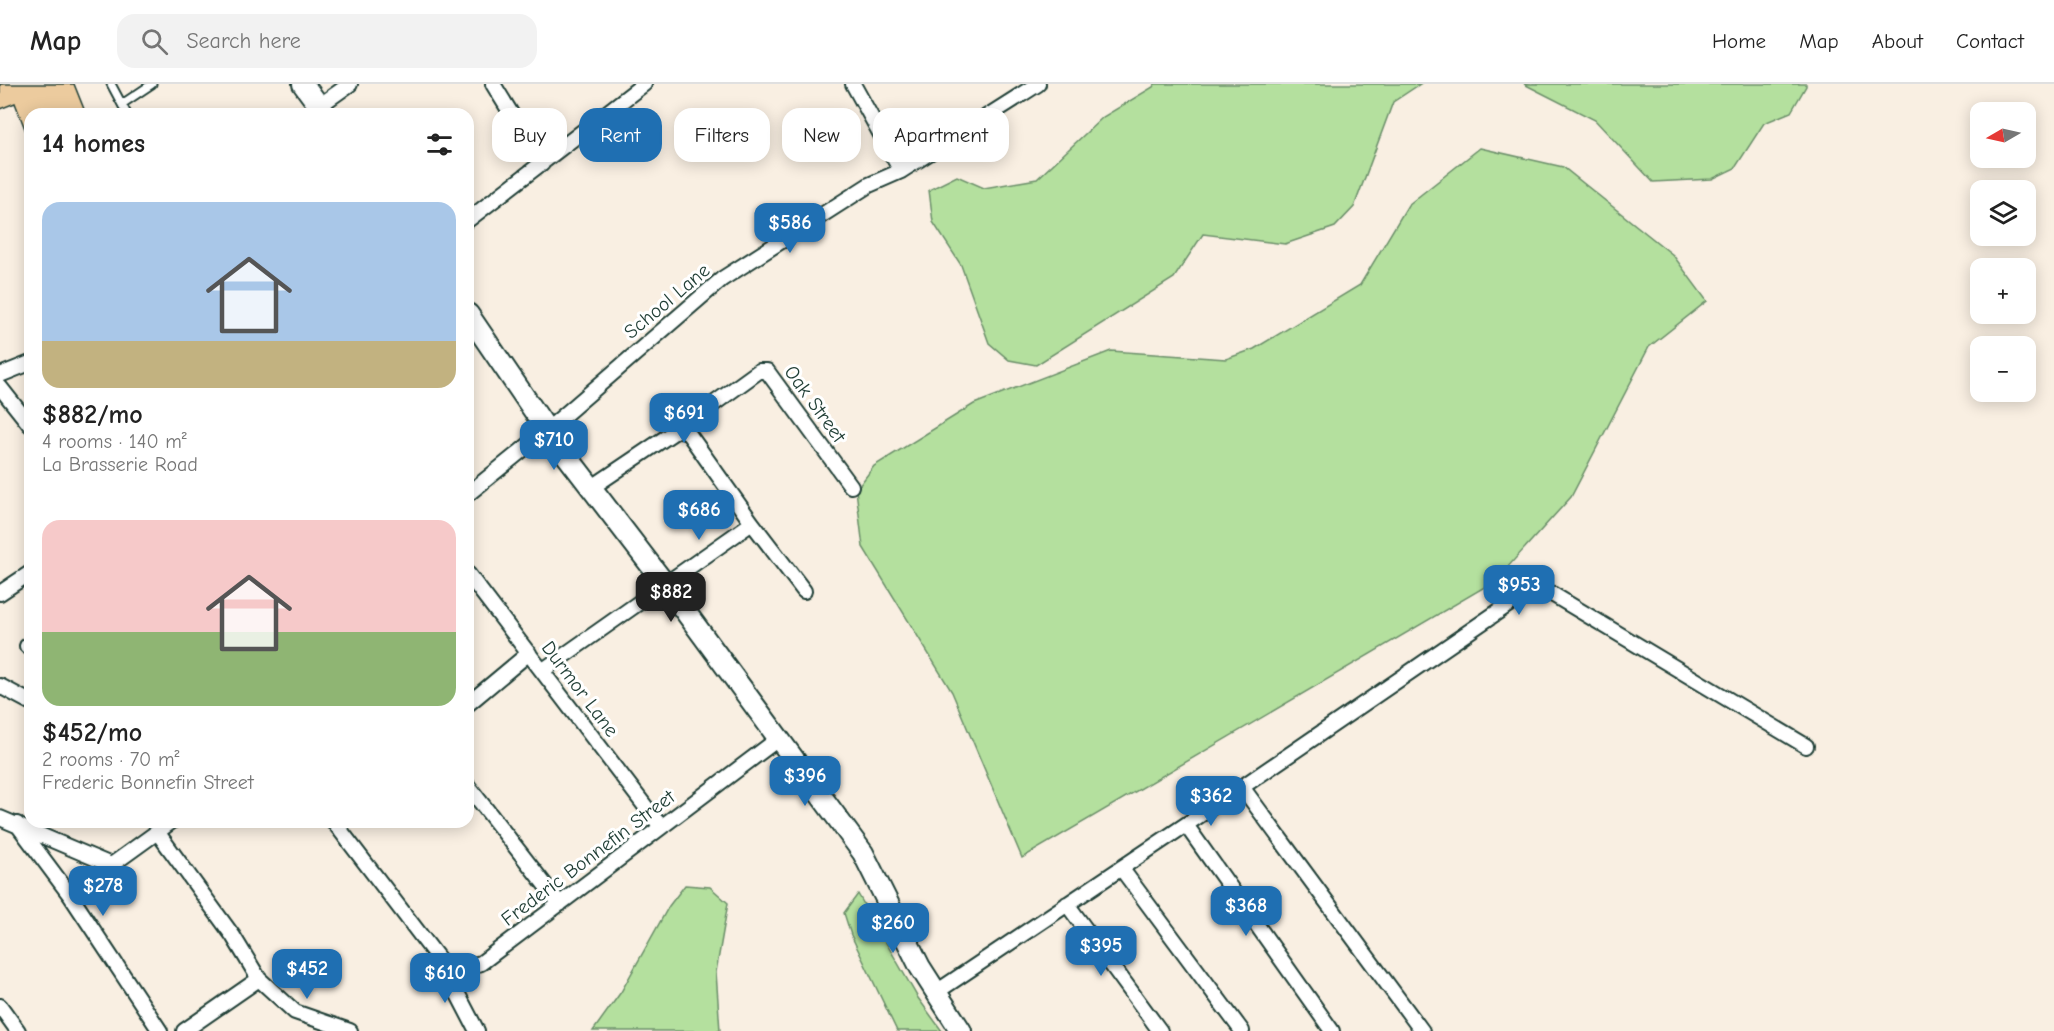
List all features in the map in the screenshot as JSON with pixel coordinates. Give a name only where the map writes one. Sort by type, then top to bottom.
[{"type":"main road","points":[[303,84],[321,108]]},
{"type":"main road","points":[[474,323],[547,430],[665,584],[863,853],[920,967],[961,1031]]},
{"type":"street","points":[[324,108],[350,84]]},
{"type":"street","points":[[493,84],[542,164]]},
{"type":"street","points":[[474,215],[644,84]]},
{"type":"street","points":[[853,84],[901,171]]},
{"type":"street","name":"School Lane","points":[[474,489],[547,430],[722,279],[869,185],[901,171],[1038,84]]},
{"type":"street","points":[[0,375],[24,365]]},
{"type":"street","name":"Oak Street","points":[[591,488],[759,371],[766,371],[851,486]]},
{"type":"street","points":[[0,387],[24,417]]},
{"type":"street","points":[[682,426],[752,524],[804,591]]},
{"type":"street","points":[[542,671],[752,524]]},
{"type":"street","points":[[0,593],[24,577]]},
{"type":"street","name":"Durmor Lane","points":[[474,582],[662,827]]},
{"type":"street","points":[[935,993],[1537,585],[1806,746]]},
{"type":"street","points":[[474,699],[529,653]]},
{"type":"street","points":[[0,686],[24,699]]},
{"type":"street","name":"Frederic Bonnefin Street","points":[[441,962],[460,969],[481,963],[778,739]]},
{"type":"street","points":[[1242,787],[1422,1031]]},
{"type":"street","points":[[474,794],[560,904]]},
{"type":"street","points":[[0,818],[24,827]]},
{"type":"street","points":[[17,824],[70,896],[160,1031]]},
{"type":"street","points":[[1186,825],[1332,1031]]},
{"type":"street","points":[[26,828],[111,865]]},
{"type":"street","points":[[70,896],[164,828]]},
{"type":"street","points":[[339,828],[441,962],[477,1031]]},
{"type":"street","points":[[158,833],[233,936],[259,979],[295,1011],[350,1031]]},
{"type":"street","points":[[1121,868],[1242,1031]]},
{"type":"street","points":[[1067,904],[1160,1031]]},
{"type":"street","points":[[184,1031],[259,979]]},
{"type":"street","points":[[0,1006],[18,1031]]},
{"type":"lane","points":[[111,84],[124,108]]},
{"type":"lane","points":[[122,104],[152,84]]},
{"type":"green space","points":[[1155,84],[1420,84],[1393,102],[1354,207],[1335,227],[1285,244],[1203,234],[1174,278],[1036,365],[1009,360],[989,343],[961,265],[933,222],[929,190],[957,176],[984,188],[1037,179],[1103,117]]},
{"type":"green space","points":[[1524,84],[1806,84],[1806,86],[1791,112],[1764,123],[1735,168],[1712,179],[1653,182],[1595,120]]},
{"type":"green space","points":[[1480,148],[1563,167],[1673,255],[1707,301],[1649,347],[1571,497],[1495,581],[1022,858],[952,692],[863,547],[856,490],[874,466],[974,404],[1111,351],[1226,359],[1254,349],[1360,285],[1408,205]]},
{"type":"green space","points":[[685,885],[710,887],[728,903],[716,972],[720,1031],[593,1031],[621,992],[669,906]]},
{"type":"green space","points":[[858,894],[918,998],[942,1031],[897,1031],[851,935],[844,913]]},
{"type":"building","points":[[0,84],[74,84],[84,108],[24,108],[24,126],[15,103],[0,109]]}]
